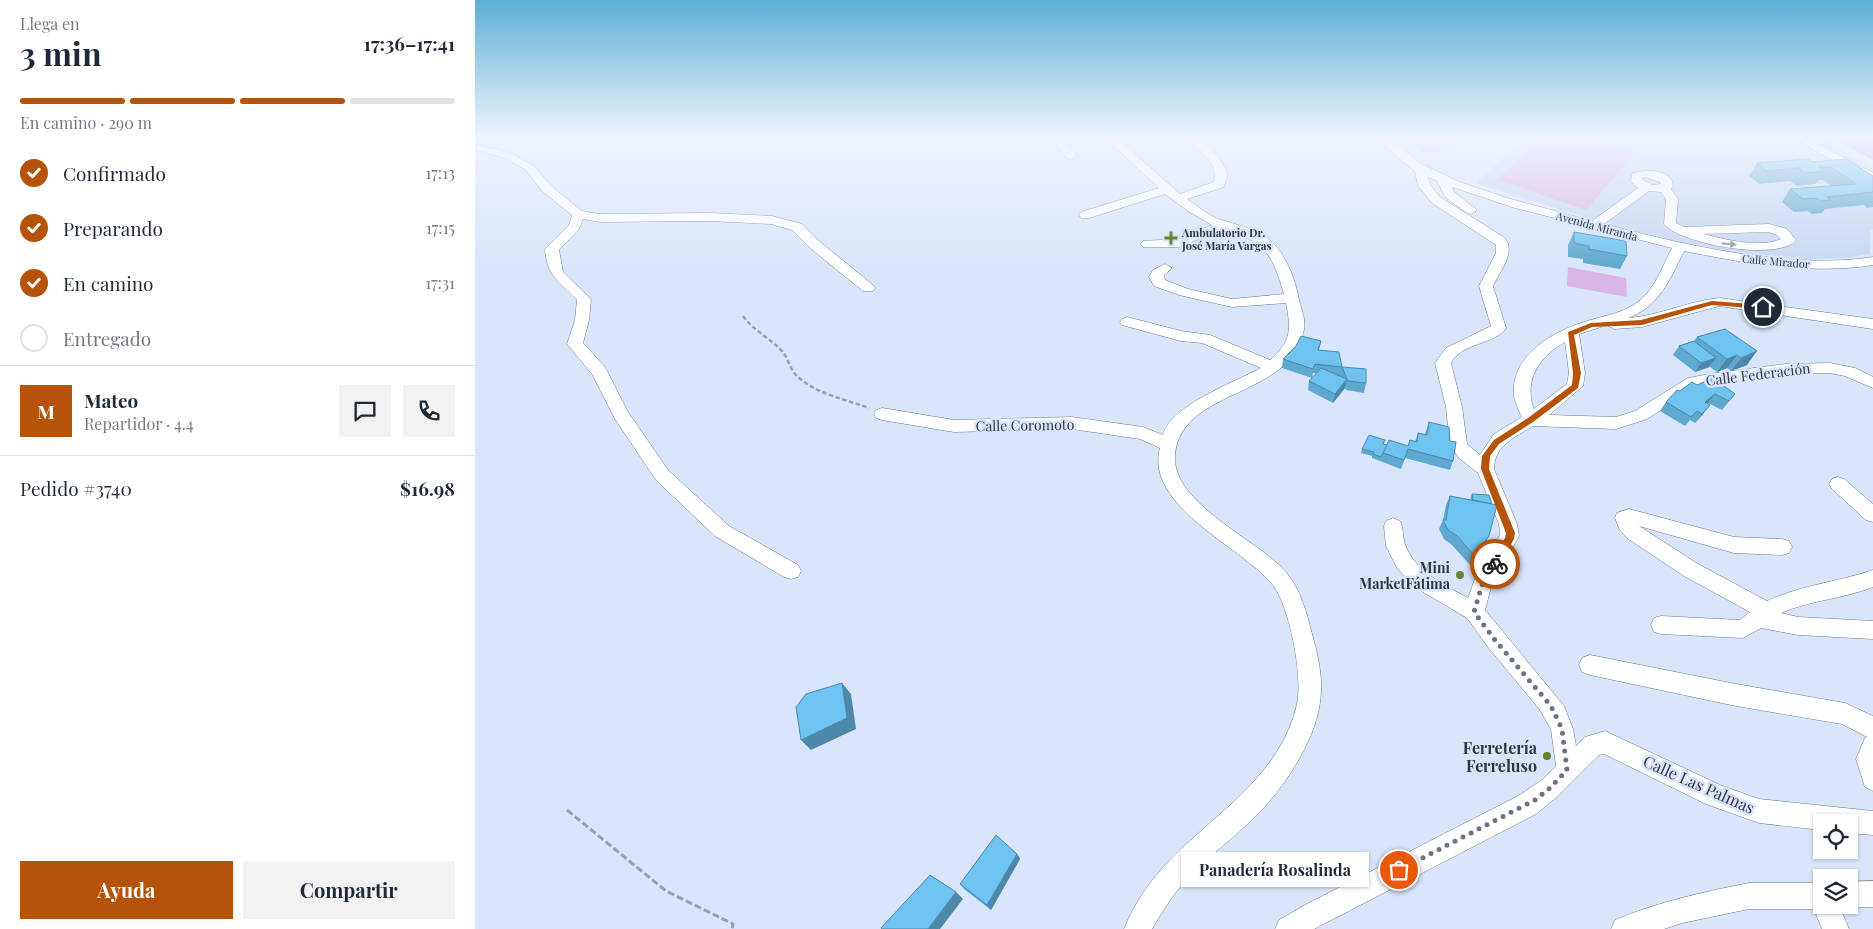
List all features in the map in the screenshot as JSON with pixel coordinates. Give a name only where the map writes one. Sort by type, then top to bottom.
[{"type":"street","points":[[542,181],[546,188],[578,214],[600,218],[772,220],[797,226],[815,245],[868,288]]},
{"type":"street","points":[[1137,929],[1154,901],[1182,866],[1248,808],[1270,784],[1289,757],[1303,724],[1310,691],[1301,628],[1282,581],[1265,565],[1195,510],[1178,492],[1169,473],[1166,458],[1170,433],[1177,423],[1195,407],[1254,380],[1273,367],[1294,342],[1297,315],[1293,298],[1281,267],[1269,246],[1261,239],[1204,216],[1160,181]]},
{"type":"street","points":[[1085,215],[1220,184],[1221,181]]},
{"type":"street","points":[[1423,181],[1424,186],[1435,200],[1500,241],[1503,245],[1503,253],[1486,286],[1499,328],[1453,350],[1445,357],[1443,363],[1454,407],[1459,445],[1465,453],[1485,469],[1508,524],[1510,536],[1482,585],[1474,612]]},
{"type":"street","points":[[1443,181],[1449,194],[1471,210]]},
{"type":"street","name":"Avenida Miranda","points":[[1450,181],[1501,200],[1679,247]]},
{"type":"street","points":[[1594,225],[1647,187],[1664,188],[1672,199],[1670,224],[1682,231],[1717,243],[1733,245],[1773,245],[1786,243],[1789,240],[1782,232],[1769,228],[1682,231]]},
{"type":"street","points":[[578,214],[575,226],[552,249],[552,262],[555,273],[584,299],[582,320],[575,344],[599,372],[621,415],[662,475],[722,531],[791,571]]},
{"type":"street","points":[[1148,244],[1179,243],[1196,238],[1223,225]]},
{"type":"street","points":[[1531,420],[1522,394],[1525,371],[1531,361],[1543,350],[1571,334],[1591,325],[1620,317],[1649,301],[1679,247]]},
{"type":"street","name":"Calle Mirador","points":[[1679,247],[1740,258],[1809,264],[1856,264],[1873,261]]},
{"type":"street","points":[[1165,268],[1156,277],[1159,283],[1209,299],[1232,303],[1293,298]]},
{"type":"street","points":[[1591,325],[1642,322],[1709,303],[1719,302],[1873,324]]},
{"type":"street","points":[[1127,322],[1181,336],[1205,338],[1273,367]]},
{"type":"street","points":[[1485,469],[1487,456],[1497,442],[1531,420],[1575,386],[1577,373],[1571,334]]},
{"type":"street","name":"Calle Federación","points":[[1531,420],[1616,423],[1641,415],[1694,382],[1786,369],[1830,368],[1849,372],[1873,383]]},
{"type":"street","name":"Calle Coromoto","points":[[882,414],[954,426],[1072,423],[1143,433],[1167,444]]},
{"type":"street","points":[[1838,484],[1873,515]]},
{"type":"street","points":[[1782,546],[1734,545],[1629,516],[1624,518],[1632,531],[1762,614],[1798,626],[1873,630]]},
{"type":"street","points":[[1393,526],[1397,548],[1411,570],[1432,587],[1474,612],[1551,706],[1562,729],[1567,770]]},
{"type":"street","points":[[1661,625],[1743,629],[1762,614],[1873,578]]},
{"type":"street","points":[[1590,665],[1745,697],[1849,715],[1873,728]]},
{"type":"street","name":"Calle Las Palmas","points":[[1288,929],[1535,800],[1550,788],[1593,745],[1605,742],[1715,795],[1759,811],[1873,823]]},
{"type":"street","points":[[1873,746],[1868,759],[1873,779]]},
{"type":"street","points":[[1858,895],[1873,894]]},
{"type":"street","points":[[1624,929],[1682,910],[1749,896],[1813,896]]},
{"type":"street","points":[[1830,914],[1837,929]]},
{"type":"path","points":[[743,316],[748,324],[781,350],[790,361],[794,374],[810,387],[826,394],[847,399],[882,414]]},
{"type":"path","points":[[567,810],[666,891],[733,924],[732,929]]},
{"type":"shaded area","points":[[1478,181],[1873,181],[1873,229],[1870,231],[1870,254],[1843,258],[1806,259],[1723,250],[1632,232],[1476,183]]},
{"type":"shaded area","points":[[1501,181],[1611,181],[1586,210]]},
{"type":"shaded area","points":[[1568,267],[1626,278],[1627,297],[1567,286]]},
{"type":"building","points":[[1852,181],[1873,181],[1873,192],[1827,197],[1831,200],[1821,201],[1817,198],[1803,199],[1790,189],[1856,184]]},
{"type":"building","points":[[1574,232],[1626,241],[1627,256],[1589,249],[1589,246],[1574,243]]},
{"type":"building","points":[[1725,329],[1757,351],[1741,358],[1737,355],[1727,359],[1697,337]]},
{"type":"building","points":[[1301,336],[1321,341],[1318,350],[1339,352],[1342,367],[1315,364],[1313,369],[1283,359],[1296,346]]},
{"type":"building","points":[[1694,341],[1716,358],[1701,363],[1679,346]]},
{"type":"building","points":[[1342,367],[1366,369],[1366,383],[1348,381]]},
{"type":"building","points":[[1321,368],[1347,379],[1335,394],[1309,381]]},
{"type":"building","points":[[1713,378],[1735,394],[1729,401],[1715,394],[1705,402],[1710,405],[1702,414],[1697,411],[1691,417],[1666,402],[1677,390],[1680,391],[1692,382],[1697,385]]},
{"type":"building","points":[[1429,422],[1449,427],[1450,441],[1456,442],[1453,461],[1408,449],[1404,460],[1383,453],[1389,440],[1408,446],[1410,440],[1417,442],[1418,433],[1427,435]]},
{"type":"building","points":[[1369,435],[1385,440],[1383,444],[1387,445],[1381,457],[1373,454],[1374,452],[1362,449]]},
{"type":"building","points":[[1472,494],[1489,495],[1492,504],[1473,500]]},
{"type":"building","points":[[1450,496],[1497,505],[1489,536],[1475,556],[1457,536],[1448,530],[1443,520],[1446,520]]},
{"type":"building","points":[[842,683],[847,718],[801,740],[796,707],[806,694]]},
{"type":"building","points":[[996,835],[1017,854],[987,905],[960,884]]},
{"type":"building","points":[[930,875],[956,892],[928,929],[882,929],[881,928]]},
{"type":"way so far","points":[[1399,870],[1535,800],[1550,788],[1567,770],[1562,729],[1551,706],[1474,612],[1482,585],[1495,564]]},
{"type":"place","name":"Ambulatorio Dr. José María Vargas","points":[[1171,238]]},
{"type":"place","name":"Mini MarketFátima","points":[[1460,575]]},
{"type":"place","name":"Ferretería Ferreluso","points":[[1547,756]]},
{"type":"place","name":"Panadería Rosalinda","points":[[1399,870]]},
{"type":"route","points":[[1495,564],[1509,539],[1510,533],[1485,469],[1485,460],[1490,449],[1497,442],[1517,427],[1531,420],[1571,391],[1575,386],[1577,373],[1571,334],[1591,325],[1642,322],[1719,302],[1763,307]]}]
